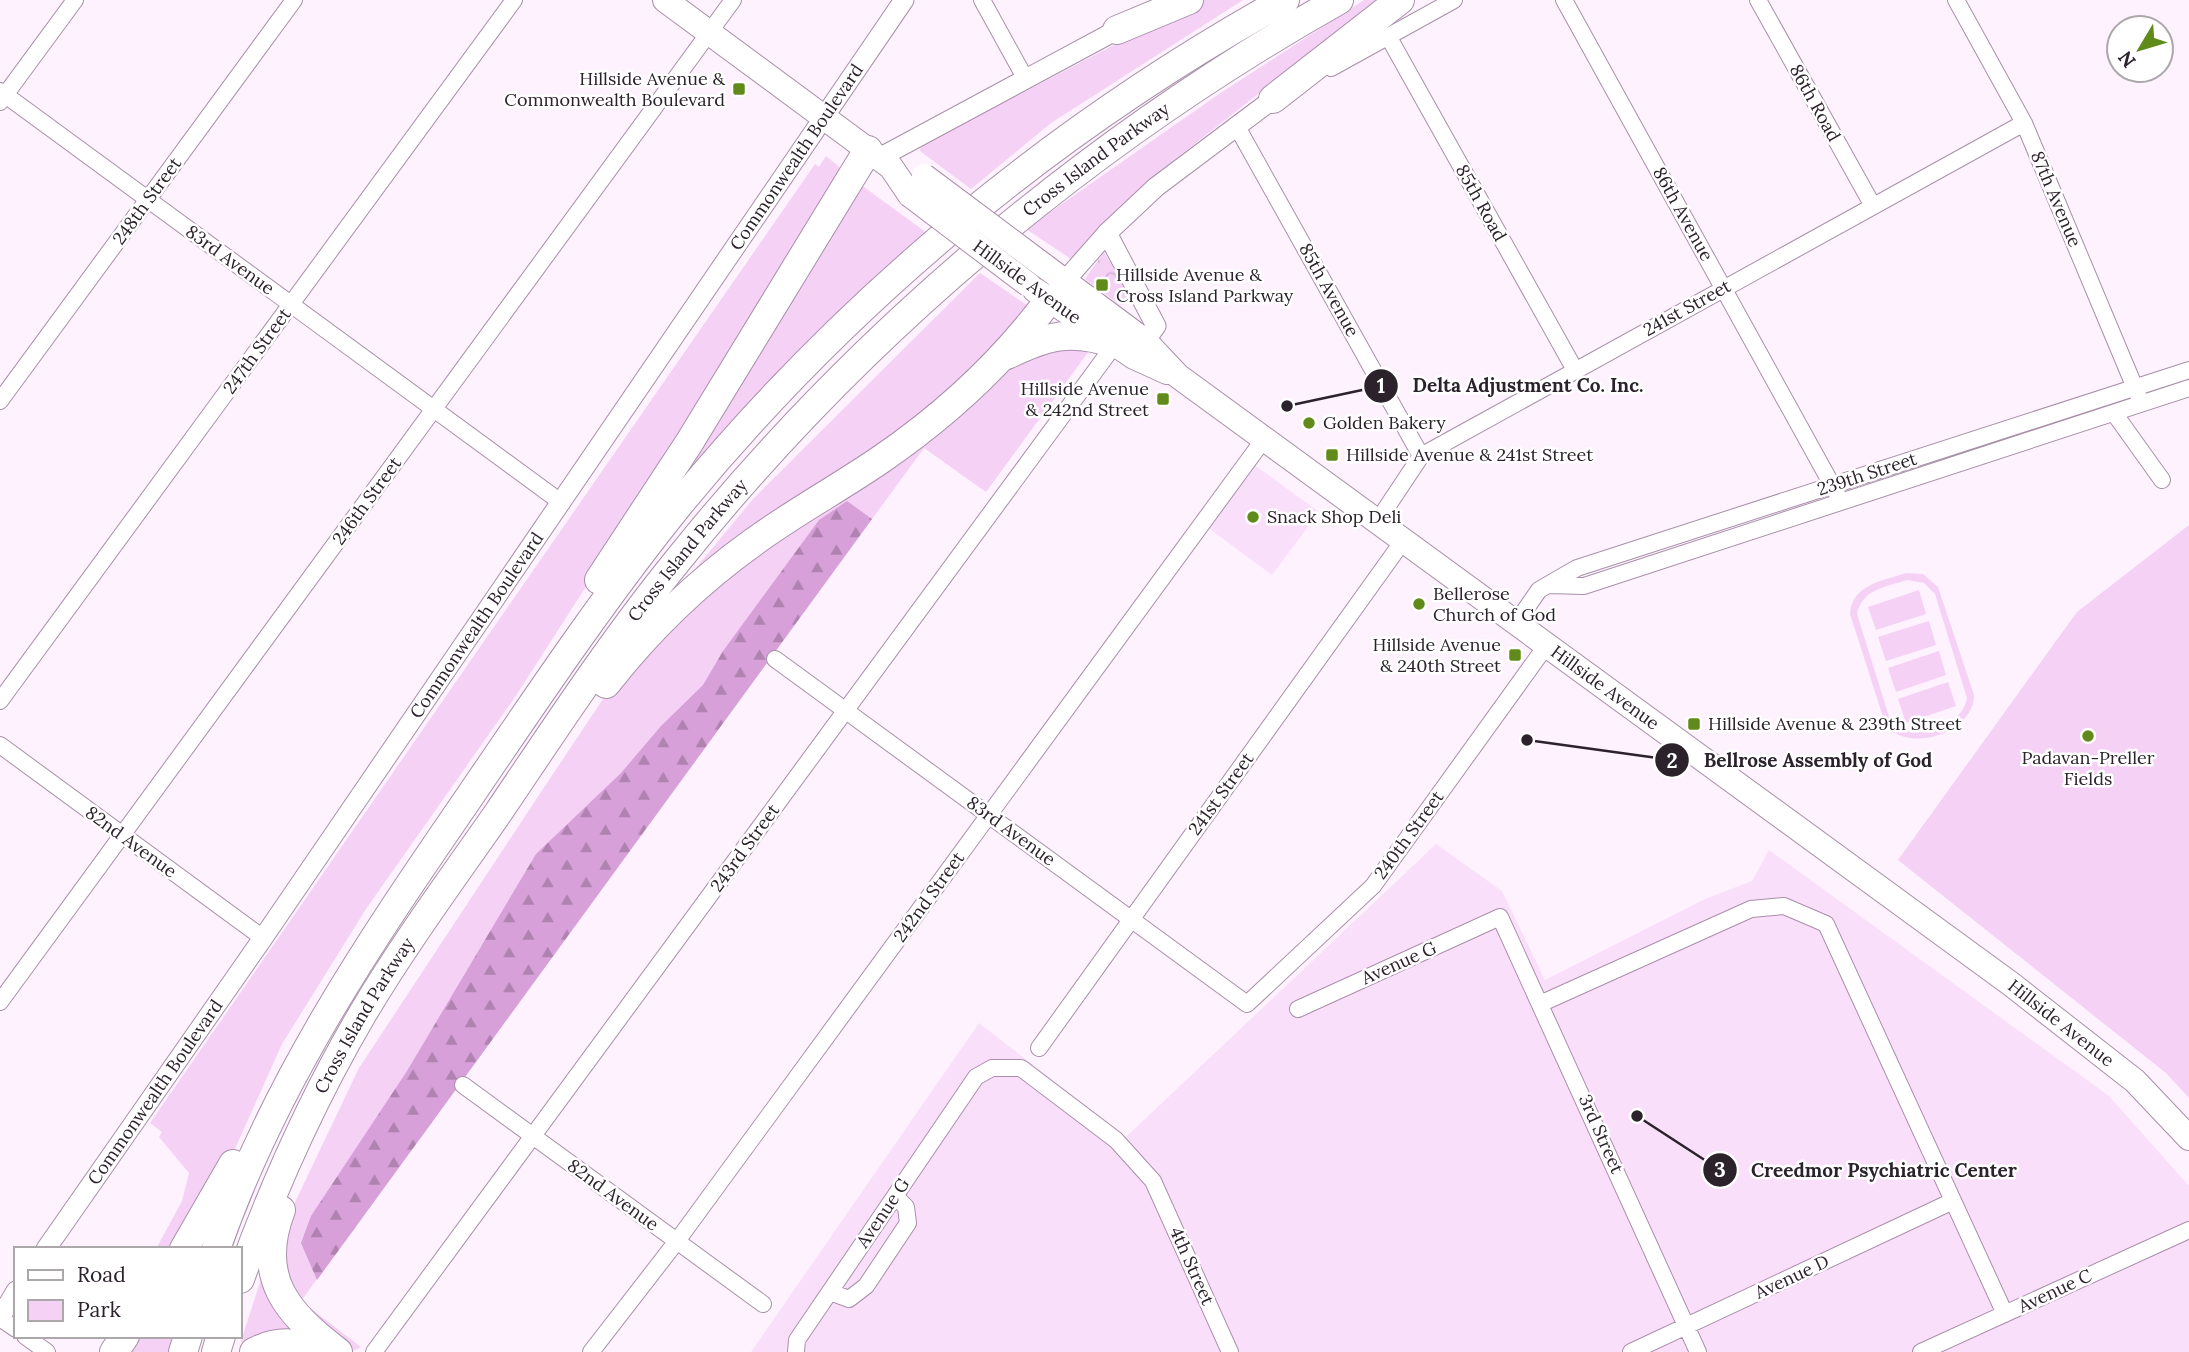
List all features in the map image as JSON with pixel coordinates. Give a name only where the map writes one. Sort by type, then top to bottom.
[{"type":"highway","points":[[1117,30],[1189,0]]},
{"type":"highway","name":"Cross Island Parkway","points":[[217,1247],[249,1164],[284,1090],[359,959],[606,600],[682,501],[790,380],[950,229],[1044,154],[1167,70],[1285,0]]},
{"type":"highway","name":"Cross Island Parkway","points":[[242,1273],[265,1209],[322,1088],[387,975],[597,667],[677,561],[791,429],[885,336],[988,244],[1104,152],[1211,78],[1339,0]]},
{"type":"highway","points":[[1273,99],[1400,0]]},
{"type":"highway","points":[[506,743],[557,643],[880,158]]},
{"type":"highway","points":[[524,774],[594,700],[645,639],[696,588],[755,541],[921,430],[998,359],[1046,283]]},
{"type":"highway","points":[[998,359],[1035,343],[1072,335],[1086,334],[1115,344]]},
{"type":"highway","points":[[322,1088],[302,1164],[275,1226],[273,1261],[281,1294],[294,1315],[338,1352]]},
{"type":"highway","points":[[185,1247],[238,1153],[284,1090]]},
{"type":"highway","points":[[254,1352],[272,1345],[292,1343],[320,1352]]},
{"type":"main road","name":"Hillside Avenue","points":[[665,0],[1046,283],[1115,344],[1134,357],[1178,376]]},
{"type":"main road","name":"Hillside Avenue","points":[[1046,283],[1145,341],[1178,376],[2011,984],[2135,1081],[2189,1138]]},
{"type":"street","points":[[2,96],[75,0]]},
{"type":"street","name":"248th Street","points":[[0,401],[295,0]]},
{"type":"street","name":"247th Street","points":[[0,701],[514,0]]},
{"type":"street","name":"246th Street","points":[[0,1002],[733,0]]},
{"type":"street","name":"Commonwealth Boulevard","points":[[47,1247],[562,503],[904,0]]},
{"type":"street","points":[[982,0],[1025,78]]},
{"type":"street","points":[[880,158],[1117,30],[1162,0]]},
{"type":"street","points":[[1046,283],[1107,233],[1156,187],[1273,99],[1454,0]]},
{"type":"street","name":"86th Avenue","points":[[1564,0],[1841,502]]},
{"type":"street","name":"86th Road","points":[[1758,0],[1873,206]]},
{"type":"street","name":"87th Avenue","points":[[1956,0],[2024,123],[2141,404]]},
{"type":"street","name":"85th Road","points":[[1388,36],[1574,370]]},
{"type":"street","name":"83rd Avenue","points":[[2,96],[562,503]]},
{"type":"street","name":"241st Street","points":[[1377,522],[1421,456],[2024,123]]},
{"type":"street","name":"85th Avenue","points":[[1236,125],[1421,456]]},
{"type":"street","points":[[1107,233],[1156,326],[1145,341]]},
{"type":"street","name":"243rd Street","points":[[374,1352],[1115,344]]},
{"type":"street","name":"239th Street","points":[[1516,623],[1539,590],[1577,568],[2189,370]]},
{"type":"street","name":"239th Street","points":[[1548,585],[1584,586],[2189,388]]},
{"type":"street","points":[[2114,413],[2162,481]]},
{"type":"street","name":"242nd Street","points":[[591,1352],[677,1241],[1264,439]]},
{"type":"street","name":"241st Street","points":[[1039,1048],[1403,541]]},
{"type":"street","name":"240th Street","points":[[1247,1004],[1373,886],[1546,646]]},
{"type":"street","name":"83rd Avenue","points":[[775,659],[1247,1004]]},
{"type":"street","name":"82nd Avenue","points":[[0,745],[263,938]]},
{"type":"street","points":[[1542,1003],[1751,909],[1784,906],[1826,923],[2005,1314]]},
{"type":"street","name":"3rd Street","points":[[1500,917],[1542,1003],[1698,1352]]},
{"type":"street","name":"Avenue G","points":[[1298,1009],[1500,917]]},
{"type":"street","name":"4th Street","points":[[976,1077],[992,1068],[1021,1068],[1116,1140],[1153,1181],[1230,1352]]},
{"type":"street","name":"Avenue G","points":[[796,1352],[797,1340],[976,1077]]},
{"type":"street","name":"82nd Avenue","points":[[463,1085],[763,1304]]},
{"type":"street","points":[[830,1292],[849,1299],[856,1297],[873,1275],[908,1223],[906,1207],[895,1196]]},
{"type":"street","name":"Avenue D","points":[[1631,1352],[1953,1201]]},
{"type":"street","name":"Avenue C","points":[[1921,1352],[2189,1230]]},
{"type":"street","points":[[0,1318],[14,1295]]},
{"type":"street","points":[[28,1338],[47,1352]]},
{"type":"shaded area","points":[[1253,464],[1319,512],[1272,575],[1207,527]]},
{"type":"shaded area","points":[[1436,844],[1502,891],[1545,980],[1705,899],[1752,881],[1769,850],[2109,1096],[2189,1186],[2189,1352],[751,1352],[979,1023],[1126,1137]]},
{"type":"green space","points":[[1200,0],[1243,0],[1051,123],[971,189],[920,151],[921,146]]},
{"type":"green space","points":[[1364,0],[1388,0],[1263,90],[1154,176],[1071,259],[1026,229],[1219,94]]},
{"type":"green space","points":[[826,156],[843,170],[598,568],[515,697],[366,909],[282,1044],[226,1169],[179,1247],[157,1247],[182,1201],[189,1173],[159,1137],[162,1132],[150,1123],[815,164],[819,167]]},
{"type":"green space","points":[[857,182],[927,233],[660,508]]},
{"type":"green space","points":[[1104,252],[1130,296],[1128,304],[1120,305],[1085,279]]},
{"type":"green space","points":[[980,273],[1031,308],[945,396],[874,451],[687,579],[753,499]]},
{"type":"green space","points":[[1042,344],[1089,351],[986,492],[924,448],[301,1301],[361,1347],[353,1351],[310,1319],[296,1302],[281,1249],[288,1217],[359,1068],[609,690],[704,591],[1007,363]]},
{"type":"green space","points":[[847,501],[872,519],[317,1280],[301,1243],[311,1216],[407,1071],[536,854],[621,773],[661,726],[703,685],[723,651],[819,520]]},
{"type":"green space","name":"Padavan-Preller Fields","points":[[2189,525],[2189,1098],[2166,1073],[1898,860],[2077,612]]},
{"type":"green space","points":[[1906,573],[1923,574],[1938,587],[1974,695],[1964,720],[1939,735],[1924,738],[1897,734],[1886,726],[1850,614],[1856,596],[1863,590]],"holes":[[[1907,580],[1924,583],[1935,594],[1967,698],[1964,708],[1946,725],[1934,730],[1909,732],[1898,728],[1890,720],[1857,614],[1864,599],[1876,590]]]},
{"type":"green space","points":[[1919,590],[1926,614],[1876,630],[1868,607]]},
{"type":"green space","points":[[1929,621],[1936,645],[1886,661],[1878,637]]},
{"type":"green space","points":[[1939,651],[1946,675],[1896,692],[1888,668]]},
{"type":"green space","points":[[1948,682],[1956,706],[1906,723],[1898,699]]},
{"type":"green space","points":[[264,1270],[300,1333],[246,1345],[241,1341]]},
{"type":"green space","points":[[128,1338],[176,1338],[172,1352],[119,1352]]},
{"type":"place","name":"Hillside Avenue & Commonwealth Boulevard","points":[[739,89]]},
{"type":"place","name":"Hillside Avenue & Cross Island Parkway","points":[[1102,285]]},
{"type":"place","name":"Hillside Avenue & 242nd Street","points":[[1163,399]]},
{"type":"place","name":"Delta Adjustment Co. Inc.","points":[[1287,406]]},
{"type":"place","name":"Golden Bakery","points":[[1309,423]]},
{"type":"place","name":"Hillside Avenue & 241st Street","points":[[1332,455]]},
{"type":"place","name":"Snack Shop Deli","points":[[1253,517]]},
{"type":"place","name":"Bellerose Church of God","points":[[1419,604]]},
{"type":"place","name":"Hillside Avenue & 240th Street","points":[[1515,655]]},
{"type":"place","name":"Hillside Avenue & 239th Street","points":[[1694,724]]},
{"type":"place","name":"Padavan-Preller Fields","points":[[2088,736]]},
{"type":"place","name":"Bellrose Assembly of God","points":[[1527,740]]},
{"type":"place","name":"Creedmor Psychiatric Center","points":[[1637,1116]]}]
